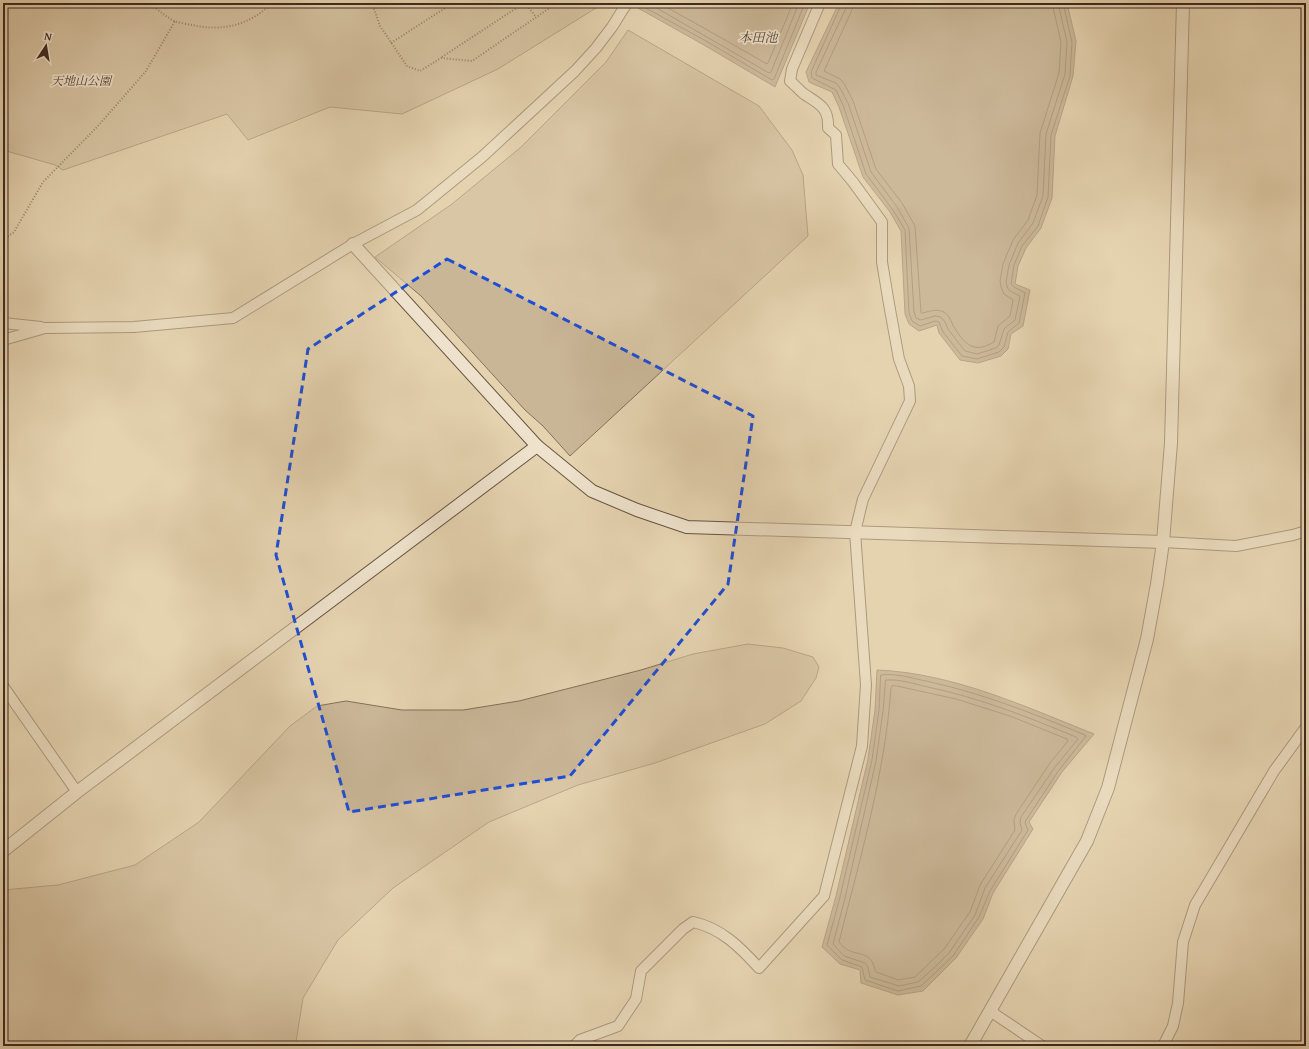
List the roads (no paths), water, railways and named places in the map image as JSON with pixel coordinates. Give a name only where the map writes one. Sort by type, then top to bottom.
[{"type":"street","points":[[3,323],[45,328],[134,327],[233,318],[353,244],[417,210],[482,157],[580,65],[596,48],[627,3]]},
{"type":"street","points":[[574,1046],[580,1040],[618,1026],[636,999],[641,971],[683,929],[693,922],[705,925],[731,939],[759,968],[824,896],[862,746],[866,685],[855,532],[863,499],[910,401],[909,386],[899,359],[882,262],[882,222],[838,164],[836,135],[828,128],[828,119],[824,107],[790,81],[792,69],[820,3]]},
{"type":"street","points":[[970,1046],[1087,841],[1102,804],[1115,762],[1147,640],[1158,584],[1171,443],[1183,3]]},
{"type":"street","points":[[353,244],[537,446],[592,491],[637,510],[687,527],[1163,542],[1236,546],[1306,531]]},
{"type":"street","points":[[3,340],[45,328]]},
{"type":"street","points":[[3,850],[77,792],[537,446]]},
{"type":"street","points":[[3,686],[77,792]]},
{"type":"street","points":[[1163,1046],[1173,1026],[1178,1003],[1183,942],[1195,905],[1274,771],[1306,728]]},
{"type":"street","points":[[990,1011],[1042,1046]]},
{"type":"water","name":"本田池","points":[[640,3],[810,3],[775,87],[638,8]]},
{"type":"water","points":[[839,3],[1067,3],[1076,41],[1073,76],[1055,136],[1052,198],[1041,228],[1026,248],[1018,266],[1015,284],[1030,290],[1023,326],[1011,334],[1008,349],[1001,356],[978,363],[960,360],[939,333],[937,325],[919,331],[909,324],[905,314],[901,231],[890,212],[863,177],[839,107],[832,92],[809,82],[806,72]]},
{"type":"water","points":[[877,670],[905,672],[960,684],[1014,702],[1094,734],[1062,772],[1029,822],[1033,829],[993,893],[983,919],[956,958],[923,991],[898,995],[861,983],[860,970],[840,964],[822,947],[836,896],[868,759],[875,710]]},
{"type":"park label","name":"天地山公園","points":[[81,81]]}]
